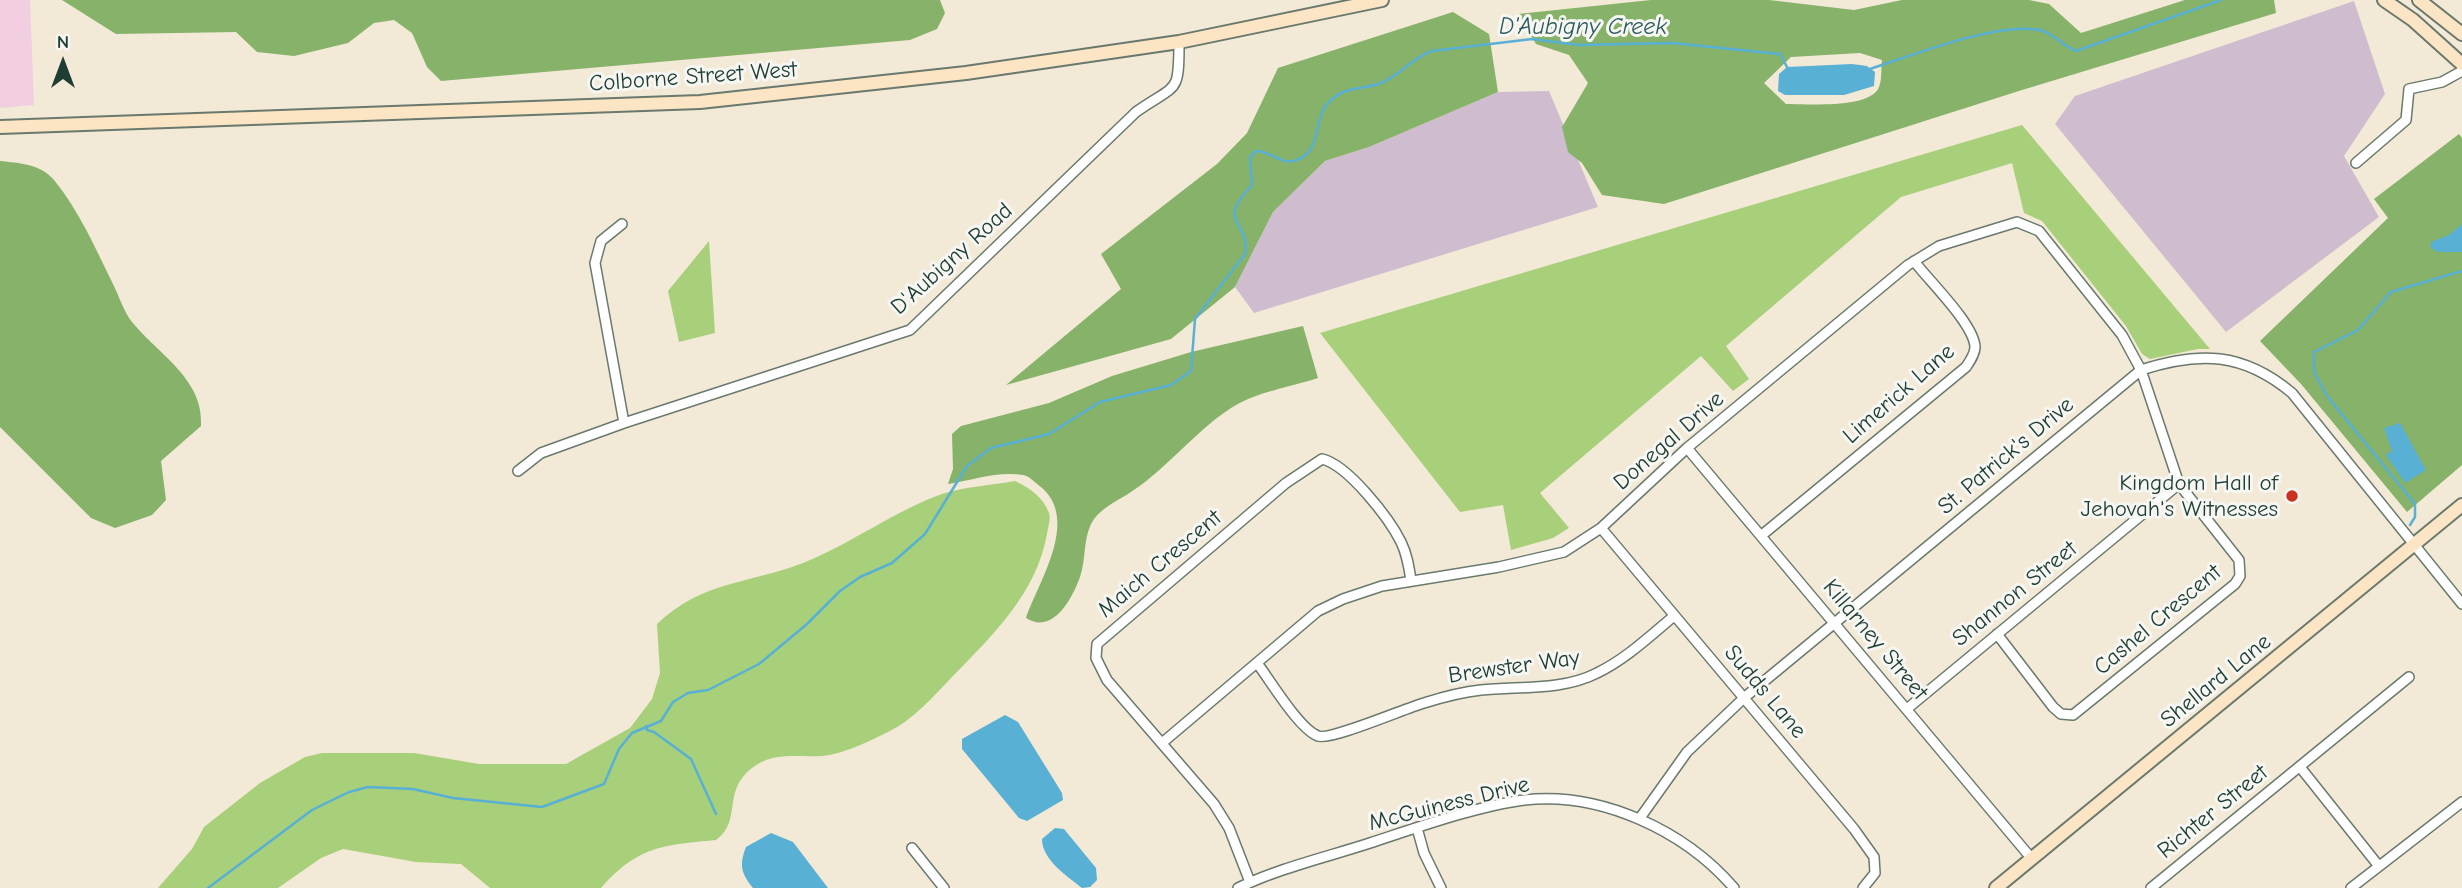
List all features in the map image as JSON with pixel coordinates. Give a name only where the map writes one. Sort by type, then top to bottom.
[{"type":"main road","name":"Colborne Street West","points":[[0,127],[700,102],[966,74],[1179,42],[1382,0]]},
{"type":"main road","points":[[2384,0],[2413,20],[2462,64]]},
{"type":"main road","points":[[2418,0],[2462,34]]},
{"type":"main road","name":"Shellard Lane","points":[[1996,888],[2462,506]]},
{"type":"street","name":"D'Aubigny Road","points":[[518,471],[541,453],[624,423],[910,330],[1136,112],[1173,89],[1180,73],[1179,42]]},
{"type":"street","points":[[2356,163],[2406,120],[2409,89],[2442,82],[2462,71]]},
{"type":"street","name":"Donegal Drive","points":[[1162,743],[1318,611],[1363,591],[1539,559],[1564,552],[1601,528],[1688,448],[1914,261],[1939,246],[2017,222],[2033,226],[2115,324],[2140,370]]},
{"type":"street","points":[[622,224],[601,241],[595,263],[624,423]]},
{"type":"street","name":"Limerick Lane","points":[[1762,535],[1956,375],[1972,357],[1975,349],[1972,332],[1914,261]]},
{"type":"street","name":"St. Patrick's Drive","points":[[1640,818],[1687,752],[1745,696],[2140,370],[2173,359],[2202,356],[2232,361],[2275,379],[2292,393],[2462,604]]},
{"type":"street","name":"Cashel Crescent","points":[[1997,634],[2056,711],[2067,715],[2083,709],[2235,584],[2240,576],[2239,560],[2179,484],[2140,370]]},
{"type":"street","name":"Killarney Street","points":[[1688,448],[2032,859]]},
{"type":"street","name":"Maich Crescent","points":[[1250,882],[1229,828],[1197,780],[1099,669],[1095,652],[1097,644],[1307,467],[1322,459],[1339,466],[1394,530],[1406,553],[1412,580]]},
{"type":"street","name":"Shannon Street","points":[[1908,708],[2179,484]]},
{"type":"street","name":"Sudds Lane","points":[[1601,528],[1745,696],[1874,857],[1875,873],[1863,888]]},
{"type":"street","name":"Brewster Way","points":[[1256,663],[1305,726],[1318,737],[1334,737],[1395,712],[1446,696],[1480,690],[1562,683],[1596,674],[1622,658],[1674,616]]},
{"type":"street","name":"Richter Street","points":[[2151,888],[2409,677]]},
{"type":"street","points":[[2300,767],[2378,865]]},
{"type":"street","name":"McGuiness Drive","points":[[1238,888],[1417,828],[1514,802],[1536,799],[1584,803],[1640,818],[1676,839],[1717,869],[1734,888]]},
{"type":"street","points":[[2351,888],[2462,802]]},
{"type":"street","points":[[1417,828],[1424,853],[1441,888]]},
{"type":"street","points":[[912,848],[944,888]]},
{"type":"shaded area","points":[[0,0],[30,0],[34,105],[0,108]]},
{"type":"shaded area","points":[[2354,1],[2385,94],[2344,156],[2379,217],[2226,332],[2055,124],[2075,96]]},
{"type":"shaded area","points":[[1549,91],[1598,207],[1254,313],[1235,287],[1273,212],[1325,161],[1369,147],[1498,92]]},
{"type":"green space","points":[[62,0],[940,0],[945,13],[937,29],[910,40],[441,81],[427,67],[412,33],[394,20],[374,23],[348,43],[294,56],[257,52],[236,32],[116,34]]},
{"type":"green space","points":[[1651,0],[1769,0],[1854,10],[1902,0],[2029,0],[2049,4],[2081,33],[2185,0],[2274,0],[2276,13],[2022,90],[1664,204],[1602,195],[1582,163],[1568,152],[1562,127],[1588,83],[1569,55],[1536,44],[1518,14]],"holes":[[[1860,53],[1882,60],[1879,87],[1874,94],[1851,102],[1786,104],[1764,83],[1791,57]]]},
{"type":"green space","points":[[1453,12],[1489,34],[1498,92],[1369,147],[1325,161],[1273,212],[1235,287],[1171,339],[1006,385],[1121,289],[1101,254],[1217,164],[1247,133],[1278,68]]},
{"type":"green space","points":[[2022,125],[2210,349],[2150,359],[2142,354],[2126,326],[2042,221],[2024,213],[2012,163],[1901,197],[1726,346],[1749,379],[1733,391],[1701,356],[1540,493],[1569,528],[1553,538],[1511,550],[1503,505],[1460,512],[1320,333]]},
{"type":"green space","points":[[2459,134],[2462,138],[2462,465],[2407,512],[2301,384],[2260,341],[2388,218],[2374,199]]},
{"type":"green space","points":[[0,161],[36,167],[54,180],[86,230],[129,318],[178,369],[195,395],[200,409],[201,426],[161,461],[166,500],[152,515],[115,528],[91,518],[0,427]]},
{"type":"green space","points":[[709,241],[715,333],[679,342],[668,291]]},
{"type":"green space","points":[[1303,326],[1318,378],[1262,394],[1231,408],[1142,484],[1102,510],[1088,530],[1080,577],[1067,604],[1045,622],[1026,618],[1047,569],[1057,533],[1057,516],[1052,501],[1041,487],[1023,475],[995,475],[948,484],[953,469],[952,434],[961,426],[1049,403],[1112,376],[1191,352]]},
{"type":"green space","points":[[1015,481],[1040,498],[1050,520],[1033,576],[1023,595],[997,629],[930,700],[897,727],[841,752],[823,756],[772,758],[752,768],[737,787],[729,824],[716,840],[652,850],[627,863],[601,888],[490,888],[461,864],[416,862],[343,849],[321,858],[278,888],[158,888],[192,849],[204,827],[260,783],[305,757],[322,753],[414,753],[479,764],[566,764],[630,728],[652,699],[660,673],[657,624],[691,599],[726,585],[803,563],[942,494]]},
{"type":"water","points":[[1852,64],[1867,66],[1875,72],[1874,86],[1844,95],[1785,95],[1778,91],[1779,74],[1787,67]]},
{"type":"water","points":[[2462,224],[2462,252],[2438,252],[2431,248],[2431,242],[2449,235]]},
{"type":"water","points":[[2400,423],[2426,470],[2405,483],[2386,455],[2392,451],[2384,428]]},
{"type":"water","points":[[1005,715],[1018,722],[1062,793],[1063,800],[1027,821],[1019,818],[962,749],[962,739]]},
{"type":"water","points":[[1055,828],[1064,829],[1096,868],[1097,880],[1090,887],[1082,888],[1056,867],[1046,854],[1042,839]]},
{"type":"water","points":[[771,833],[793,842],[828,888],[753,888],[742,869],[744,853],[746,847]]},
{"type":"waterway","name":"D'Aubigny Creek","points":[[1870,69],[1932,48],[2005,30],[2043,31],[2076,51],[2221,0]]},
{"type":"waterway","name":"D'Aubigny Creek","points":[[208,888],[312,810],[349,792],[368,787],[413,789],[453,798],[542,807],[604,784],[619,749],[632,733],[661,721],[673,702],[688,693],[708,690],[759,664],[807,624],[840,591],[860,577],[892,563],[925,534],[967,466],[991,448],[1049,434],[1100,402],[1171,385],[1191,371],[1195,319],[1245,254],[1243,234],[1235,215],[1241,198],[1252,185],[1250,157],[1256,151],[1286,161],[1305,156],[1314,142],[1324,108],[1343,92],[1381,83],[1432,51],[1532,39],[1579,45],[1672,43],[1780,54],[1787,67]]},
{"type":"waterway","points":[[2410,525],[2415,517],[2415,504],[2327,396],[2314,372],[2314,352],[2358,330],[2391,292],[2462,271]]},
{"type":"waterway","points":[[646,726],[647,730],[654,732],[691,759],[716,814]]},
{"type":"place","name":"Kingdom Hall of Jehovah's Witnesses","points":[[2292,496]]}]
